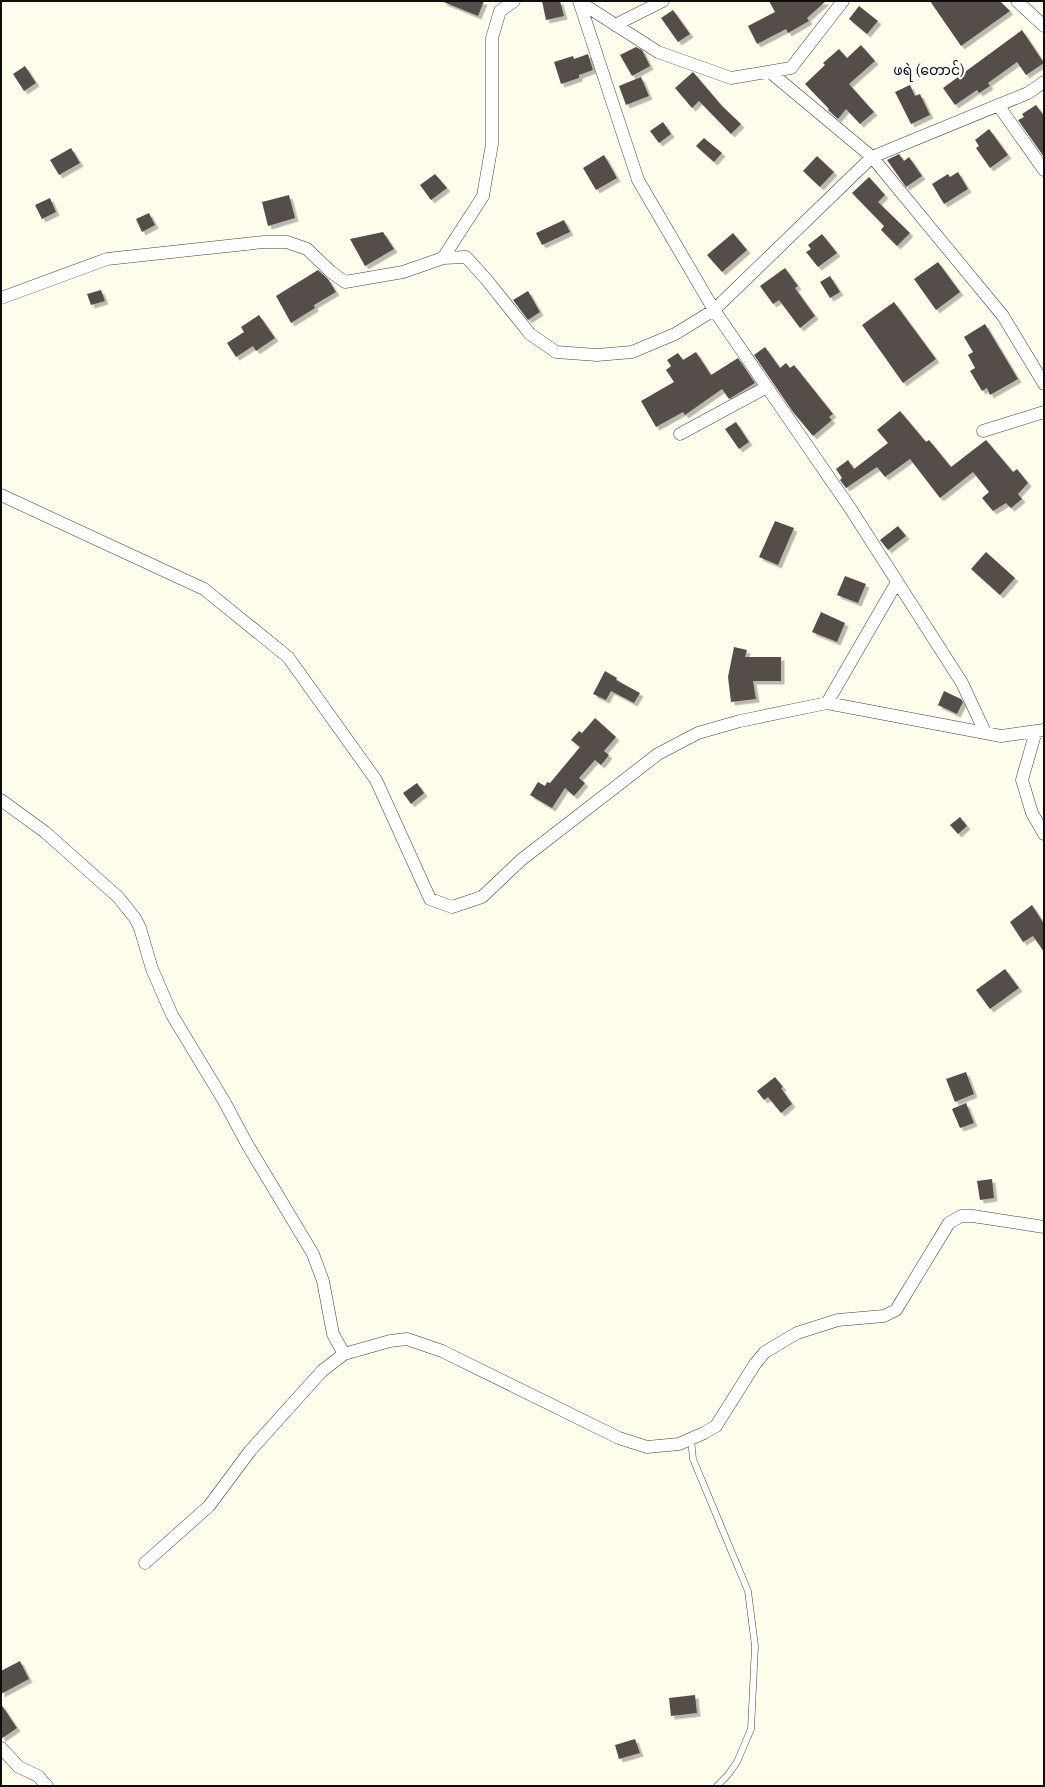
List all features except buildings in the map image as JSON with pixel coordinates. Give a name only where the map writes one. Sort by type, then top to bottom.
[{"type":"street","points":[[443,258],[484,196],[492,144],[492,38],[500,11],[514,1]]},
{"type":"street","points":[[579,1],[638,180],[714,310],[751,367],[767,387],[850,508],[962,683],[985,732]]},
{"type":"street","points":[[583,1],[586,6],[658,52],[731,78],[791,68],[843,1]]},
{"type":"street","points":[[615,25],[643,6],[663,1]]},
{"type":"street","points":[[1025,4],[1044,26]]},
{"type":"street","points":[[770,72],[872,157],[1003,316],[1044,384]]},
{"type":"street","points":[[1,298],[107,259],[264,242],[287,242],[307,249],[331,272],[345,282],[402,272],[443,258],[466,257],[486,279],[530,334],[556,352],[597,355],[632,352],[674,334],[714,310],[872,157],[1028,93],[1044,82]]},
{"type":"street","points":[[998,105],[1044,170]]},
{"type":"street","points":[[680,434],[767,387]]},
{"type":"street","points":[[983,432],[1044,412]]},
{"type":"street","points":[[1,495],[204,588],[288,657],[376,780],[430,899],[452,907],[482,897],[521,860],[658,754],[698,733],[740,721],[827,703],[1001,736],[1040,731],[1022,780],[1032,812],[1044,834]]},
{"type":"street","points":[[827,703],[897,582]]},
{"type":"street","points":[[1,800],[45,832],[118,897],[135,918],[140,928],[152,970],[172,1015],[313,1254],[323,1281],[333,1334],[344,1354]]},
{"type":"street","points":[[145,1563],[209,1506],[250,1451],[322,1371],[344,1354],[390,1340],[407,1339],[442,1351],[619,1438],[647,1447],[678,1444],[692,1439],[716,1426],[755,1364],[765,1352],[797,1333],[838,1320],[884,1316],[896,1310],[949,1224],[961,1216],[973,1216],[1044,1227]]},
{"type":"street","points":[[1,1748],[19,1767],[38,1776],[47,1786]]},
{"type":"lane","points":[[692,1439],[692,1459],[748,1591],[755,1646],[751,1729],[737,1762],[727,1776],[717,1786]]},
{"type":"district","name":"ဖရဲ (တောင်)","points":[[929,70]]}]
